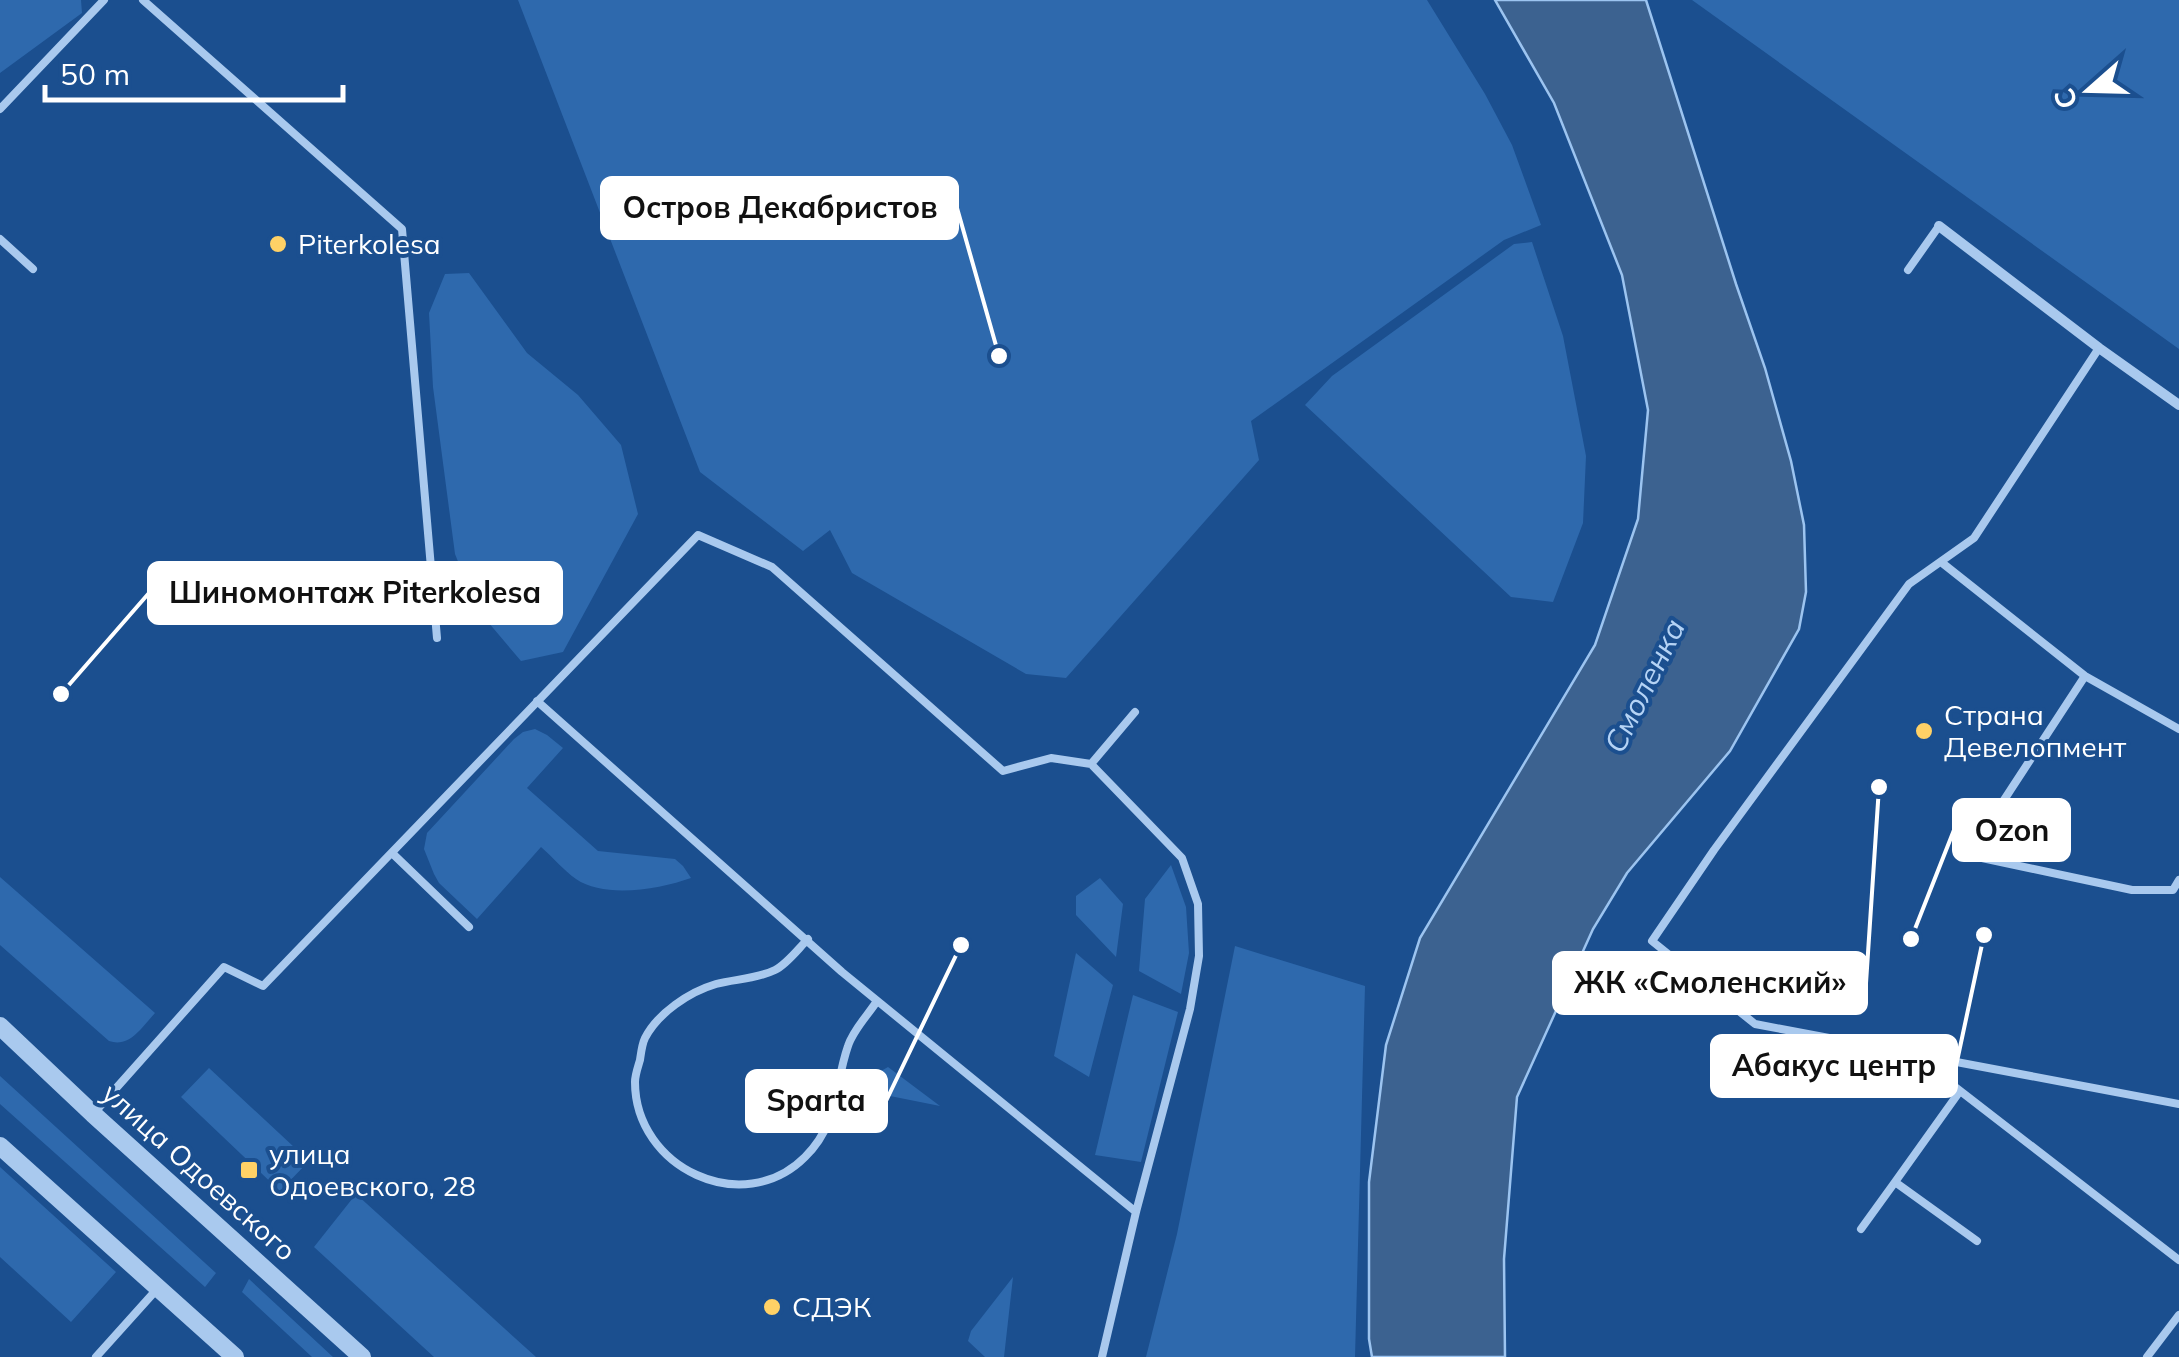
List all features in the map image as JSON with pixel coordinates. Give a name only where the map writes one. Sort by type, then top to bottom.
[{"type":"street","points":[[1938,226],[2179,405]]},
{"type":"street","name":"улица Одоевского","points":[[0,1026],[362,1357]]},
{"type":"street","points":[[0,1146],[235,1357]]},
{"type":"lane","points":[[0,109],[104,0]]},
{"type":"lane","points":[[143,0],[402,229],[437,638]]},
{"type":"lane","points":[[1908,270],[1938,226]]},
{"type":"lane","points":[[0,238],[33,269]]},
{"type":"lane","points":[[2099,348],[1974,538],[1909,584],[1652,941],[1755,1024],[2179,1104]]},
{"type":"lane","points":[[93,1114],[224,966],[263,986],[698,534],[772,567],[1003,771],[1051,758],[1091,764],[1182,858],[1198,904],[1199,956],[1190,1009],[1102,1357]]},
{"type":"lane","points":[[1941,562],[2085,676],[2179,729]]},
{"type":"lane","points":[[2085,676],[1968,854],[2132,890],[2173,890],[2179,880]]},
{"type":"lane","points":[[537,700],[877,1001],[1136,1212]]},
{"type":"lane","points":[[1091,764],[1135,712]]},
{"type":"lane","points":[[392,854],[469,927]]},
{"type":"lane","points":[[808,939],[778,970],[713,985],[673,1004],[645,1038],[635,1082],[643,1125],[670,1161],[709,1182],[743,1185],[776,1177],[805,1158],[823,1136],[834,1110],[848,1044],[877,1001]]},
{"type":"lane","points":[[1912,1053],[2179,1260]]},
{"type":"lane","points":[[1862,1228],[1960,1091]]},
{"type":"lane","points":[[1894,1182],[1977,1241]]},
{"type":"lane","points":[[96,1357],[158,1288]]},
{"type":"lane","points":[[2147,1357],[2179,1315]]},
{"type":"shaded area","points":[[0,0],[81,0],[82,13],[0,73]]},
{"type":"shaded area","points":[[518,0],[1427,0],[1512,145],[1541,225],[1504,240],[1251,421],[1259,460],[1066,678],[1026,674],[852,573],[830,530],[803,551],[700,472]]},
{"type":"shaded area","points":[[1692,0],[2179,0],[2179,349]]},
{"type":"shaded area","points":[[1532,242],[1563,336],[1586,456],[1583,523],[1553,602],[1511,597],[1305,405],[1332,376],[1514,244]]},
{"type":"shaded area","points":[[469,273],[527,353],[578,395],[621,445],[638,514],[563,652],[521,661],[477,609],[455,554],[433,387],[429,313],[445,274]]},
{"type":"shaded area","points":[[535,729],[563,748],[527,788],[598,851],[675,859],[691,878],[649,888],[602,889],[576,879],[541,847],[477,919],[439,883],[424,849],[427,833],[514,739]]},
{"type":"shaded area","points":[[1171,865],[1186,907],[1189,953],[1181,994],[1139,971],[1145,899]]},
{"type":"shaded area","points":[[0,877],[155,1013],[135,1035],[123,1042],[109,1041],[0,945]]},
{"type":"shaded area","points":[[1100,878],[1123,904],[1116,957],[1076,915],[1076,896]]},
{"type":"shaded area","points":[[1235,946],[1365,986],[1355,1357],[1146,1357],[1177,1234]]},
{"type":"shaded area","points":[[1076,953],[1113,985],[1089,1077],[1054,1056]]},
{"type":"shaded area","points":[[1133,995],[1178,1012],[1141,1162],[1095,1155]]},
{"type":"shaded area","points":[[888,1067],[940,1106],[865,1091],[874,1075]]},
{"type":"shaded area","points":[[209,1068],[309,1161],[280,1191],[181,1097]]},
{"type":"shaded area","points":[[0,1076],[216,1273],[205,1287],[0,1104]]},
{"type":"shaded area","points":[[0,1167],[116,1272],[71,1322],[0,1257]]},
{"type":"shaded area","points":[[356,1194],[536,1357],[434,1357],[314,1247]]},
{"type":"shaded area","points":[[1013,1277],[1004,1357],[985,1357],[968,1341],[971,1331]]},
{"type":"shaded area","points":[[249,1279],[333,1357],[312,1357],[242,1292]]},
{"type":"water","name":"Смоленка","points":[[1495,0],[1646,0],[1765,368],[1791,461],[1804,525],[1806,592],[1799,629],[1730,751],[1627,873],[1593,929],[1517,1097],[1504,1259],[1505,1357],[1372,1357],[1369,1182],[1386,1045],[1420,938],[1595,645],[1638,519],[1648,410],[1622,275],[1554,103]]},
{"type":"place","name":"Piterkolesa","points":[[278,244]]},
{"type":"place","name":"Остров Декабристов","points":[[999,356]]},
{"type":"place","name":"Шиномонтаж Piterkolesa","points":[[61,694]]},
{"type":"place","name":"Страна Девелопмент","points":[[1924,731]]},
{"type":"place","name":"ЖК «Смоленский»","points":[[1879,787]]},
{"type":"place","name":"Абакус центр","points":[[1984,935]]},
{"type":"place","name":"Ozon","points":[[1911,939]]},
{"type":"place","name":"Sparta","points":[[961,945]]},
{"type":"place","name":"улица Одоевского, 28","points":[[249,1170]]},
{"type":"place","name":"СДЭК","points":[[772,1307]]}]
